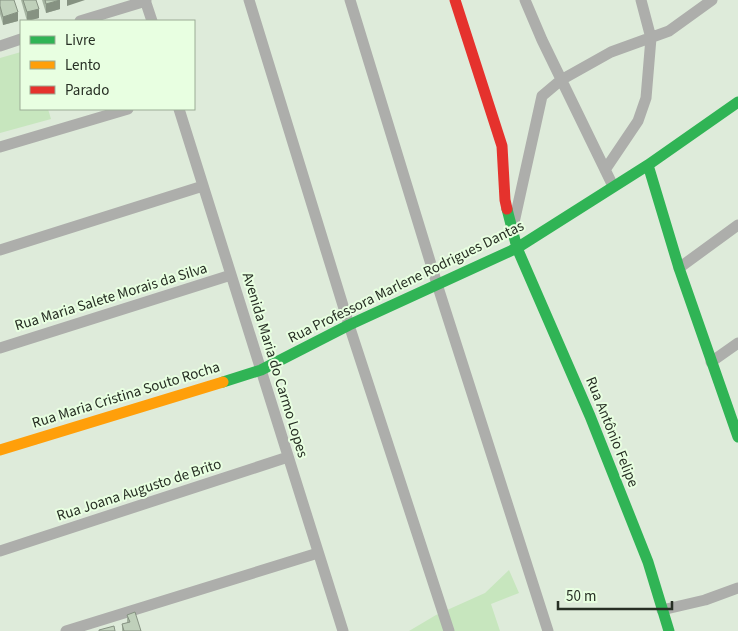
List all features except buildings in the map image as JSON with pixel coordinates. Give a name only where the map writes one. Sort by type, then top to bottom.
[{"type":"street","points":[[248,0],[349,325],[449,631]]},
{"type":"street","points":[[350,0],[437,284],[548,631]]},
{"type":"street","name":"Rua Antônio Felipe","points":[[455,0],[502,146],[505,200],[517,248],[590,416],[648,562],[669,631]]},
{"type":"street","points":[[525,0],[561,80],[614,186]]},
{"type":"street","points":[[605,170],[638,121],[646,98],[651,38],[641,0]]},
{"type":"street","points":[[512,232],[542,96],[561,80],[611,52],[668,31],[712,0]]},
{"type":"street","points":[[83,20],[146,1],[152,20]]},
{"type":"street","points":[[0,46],[20,39]]},
{"type":"street","name":"Rua Professora Marlene Rodrigues Dantas","points":[[261,370],[349,325],[517,248],[648,165],[738,102]]},
{"type":"street","points":[[0,147],[125,110]]},
{"type":"street","name":"Avenida Maria do Carmo Lopes","points":[[179,110],[343,631]]},
{"type":"street","points":[[648,165],[679,268],[738,437]]},
{"type":"street","points":[[0,250],[204,186]]},
{"type":"street","points":[[679,268],[738,225]]},
{"type":"street","name":"Rua Maria Salete Morais da Silva","points":[[0,348],[232,275]]},
{"type":"street","points":[[711,362],[738,343]]},
{"type":"street","name":"Rua Maria Cristina Souto Rocha","points":[[0,450],[261,370]]},
{"type":"street","name":"Rua Joana Augusto de Brito","points":[[0,551],[288,457]]},
{"type":"street","points":[[66,631],[318,553]]},
{"type":"street","points":[[662,610],[705,600],[738,588]]},
{"type":"green space","points":[[20,52],[20,110],[48,110],[51,119],[0,133],[0,58]]},
{"type":"green space","points":[[509,570],[519,593],[491,604],[500,631],[409,631],[436,615],[485,593]]},
{"type":"traffic: fast","points":[[223,382],[261,370],[349,325],[517,248],[648,165],[738,102]]},
{"type":"traffic: fast","points":[[648,165],[679,268],[738,437]]},
{"type":"traffic: fast","points":[[507,209],[517,248],[590,416],[648,562],[669,631]]},
{"type":"traffic: slow","points":[[0,450],[223,382]]},
{"type":"traffic: jam","points":[[455,0],[502,146],[507,209]]}]
